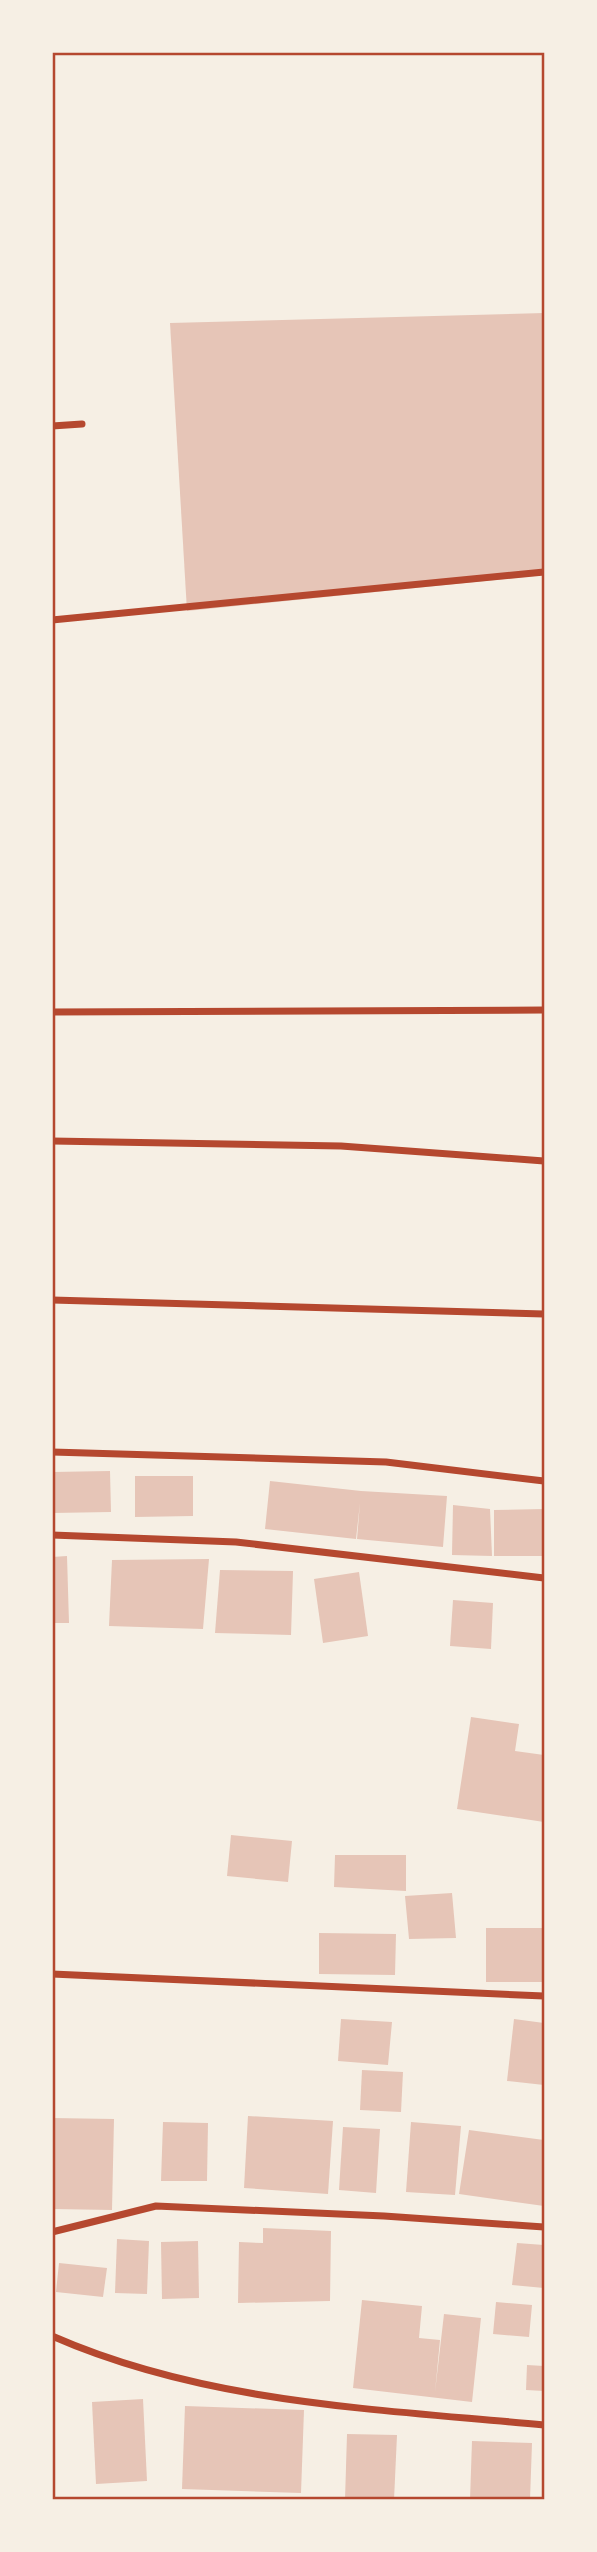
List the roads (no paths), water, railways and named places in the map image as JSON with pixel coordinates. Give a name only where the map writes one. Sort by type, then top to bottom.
[{"type":"street","points":[[52,426],[82,424]]},
{"type":"street","points":[[52,620],[544,572]]},
{"type":"street","points":[[52,1012],[544,1010]]},
{"type":"street","points":[[52,1141],[341,1146],[544,1161]]},
{"type":"street","points":[[52,1300],[544,1314]]},
{"type":"street","points":[[52,1452],[386,1462],[544,1481]]},
{"type":"street","points":[[52,1535],[236,1542],[544,1578]]},
{"type":"street","points":[[52,1974],[544,1996]]},
{"type":"street","points":[[52,2232],[156,2206],[384,2216],[544,2227]]},
{"type":"street","points":[[52,2336],[96,2355],[219,2388],[304,2403],[544,2425]]}]
